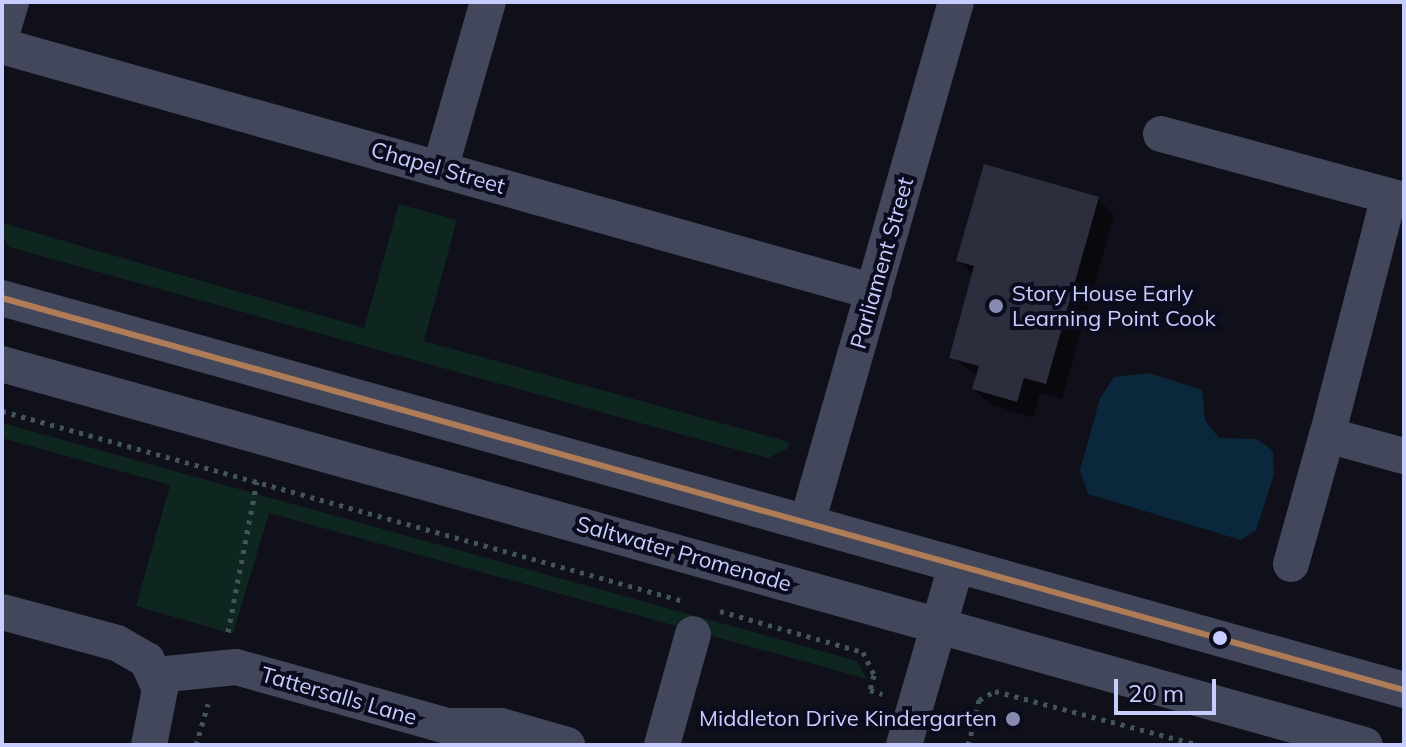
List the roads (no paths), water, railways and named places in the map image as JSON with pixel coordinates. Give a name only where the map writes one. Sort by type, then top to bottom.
[{"type":"street","points":[[2,32],[11,2]]},
{"type":"street","points":[[440,169],[488,2]]},
{"type":"street","name":"Parliament Street","points":[[807,523],[956,2]]},
{"type":"street","name":"Chapel Street","points":[[2,46],[874,292]]},
{"type":"street","points":[[1161,134],[1396,198],[1291,564]]},
{"type":"street","points":[[2,298],[1404,690]]},
{"type":"street","name":"Saltwater Promenade","points":[[4,365],[1365,745]]},
{"type":"street","points":[[1327,435],[1404,456]]},
{"type":"street","points":[[904,745],[956,566]]},
{"type":"street","points":[[2,612],[117,643],[157,675],[149,745]]},
{"type":"street","points":[[662,745],[702,616]]},
{"type":"street","name":"Tattersalls Lane","points":[[157,675],[219,664],[447,726],[501,726],[567,745]]},
{"type":"water","points":[[1149,373],[1202,390],[1205,420],[1219,438],[1257,439],[1273,451],[1274,475],[1256,530],[1241,540],[1088,494],[1080,470],[1100,398],[1114,377]]},
{"type":"place","name":"Story House Early Learning Point Cook","points":[[996,306]]},
{"type":"place","name":"Middleton Drive Kindergarten","points":[[1013,719]]}]
